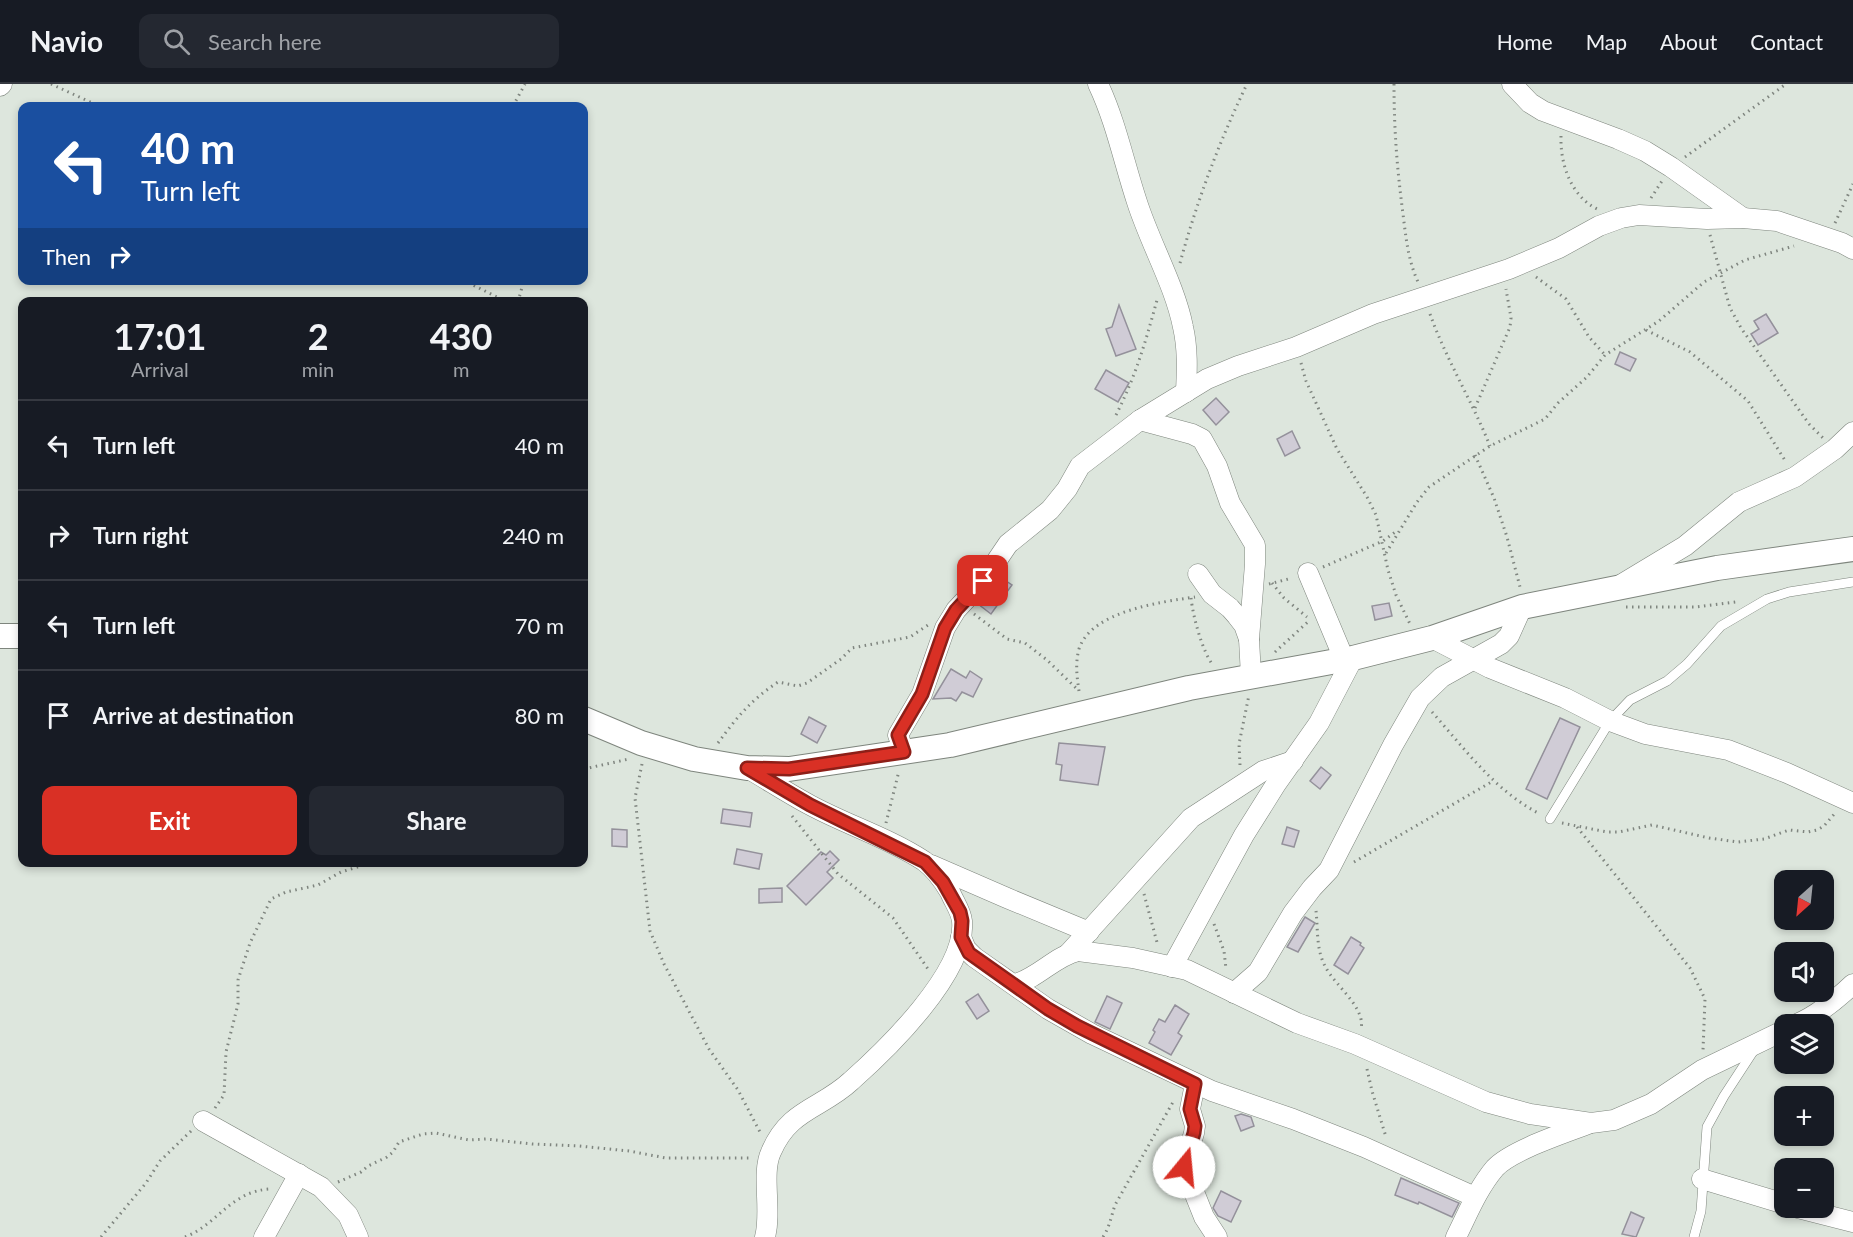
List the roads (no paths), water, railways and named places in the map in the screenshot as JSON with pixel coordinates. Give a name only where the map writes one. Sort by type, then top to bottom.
[{"type":"street","points":[[1098,84],[1121,148],[1137,203],[1183,326],[1187,358],[1186,392]]},
{"type":"street","points":[[1512,84],[1530,103],[1543,111],[1645,151],[1743,218]]},
{"type":"street","points":[[904,752],[898,735],[922,694],[945,628],[958,607],[983,581],[1008,544],[1050,510],[1067,489],[1080,466],[1140,420],[1207,380],[1238,366],[1296,347],[1373,314],[1515,267],[1559,248],[1599,226],[1630,217],[1743,218],[1777,221],[1844,243]]},
{"type":"street","points":[[1140,420],[1192,434],[1202,439],[1213,458],[1230,503],[1254,545],[1256,553],[1249,639]]},
{"type":"street","points":[[1618,598],[1739,502],[1794,477],[1835,449],[1853,432]]},
{"type":"street","points":[[588,721],[646,750],[747,768],[789,769],[950,745],[1189,688],[1348,658],[1425,640],[1523,607],[1618,598],[1717,568],[1853,549]]},
{"type":"street","points":[[1308,573],[1334,634],[1348,658]]},
{"type":"street","points":[[1198,574],[1212,594],[1230,608],[1244,625],[1257,675]]},
{"type":"street","points":[[1231,991],[1258,972],[1293,913],[1329,870],[1393,745],[1420,698],[1442,677],[1501,644],[1509,636],[1523,607]]},
{"type":"street","points":[[0,636],[18,636]]},
{"type":"street","points":[[1425,640],[1565,698],[1610,721],[1645,734],[1728,750],[1849,800]]},
{"type":"street","points":[[1167,966],[1207,902],[1244,835],[1319,723],[1348,658]]},
{"type":"street","points":[[1015,984],[1030,979],[1069,953],[1191,818],[1263,771],[1293,761]]},
{"type":"street","points":[[747,768],[810,805],[925,862],[1089,932]]},
{"type":"street","points":[[765,1237],[769,1206],[770,1155],[778,1138],[799,1114],[842,1089],[878,1057],[929,1000],[949,967],[961,937],[960,912],[943,882],[925,862]]},
{"type":"street","points":[[961,937],[969,953],[1048,1009],[1092,1034],[1190,1082],[1293,1119],[1475,1197]]},
{"type":"street","points":[[1069,953],[1087,951],[1187,970],[1297,1023],[1359,1046],[1486,1102],[1530,1114],[1591,1123]]},
{"type":"street","points":[[1815,1014],[1853,984]]},
{"type":"street","points":[[1456,1237],[1475,1197],[1496,1167],[1515,1155],[1591,1123],[1614,1120],[1651,1104],[1702,1070],[1774,1035]]},
{"type":"street","points":[[1190,1082],[1190,1109],[1195,1126],[1184,1167],[1204,1217],[1217,1237]]},
{"type":"street","points":[[202,1121],[296,1179],[321,1187],[348,1215],[358,1237]]},
{"type":"street","points":[[264,1237],[296,1179]]},
{"type":"street","points":[[1702,1179],[1774,1201]]},
{"type":"street","points":[[1834,1217],[1853,1222]]},
{"type":"lane","points":[[1550,819],[1610,721],[1630,700],[1667,681],[1687,664],[1721,626],[1767,599],[1789,592],[1853,582]]},
{"type":"lane","points":[[1694,1237],[1701,1211],[1707,1127],[1758,1042]]}]
